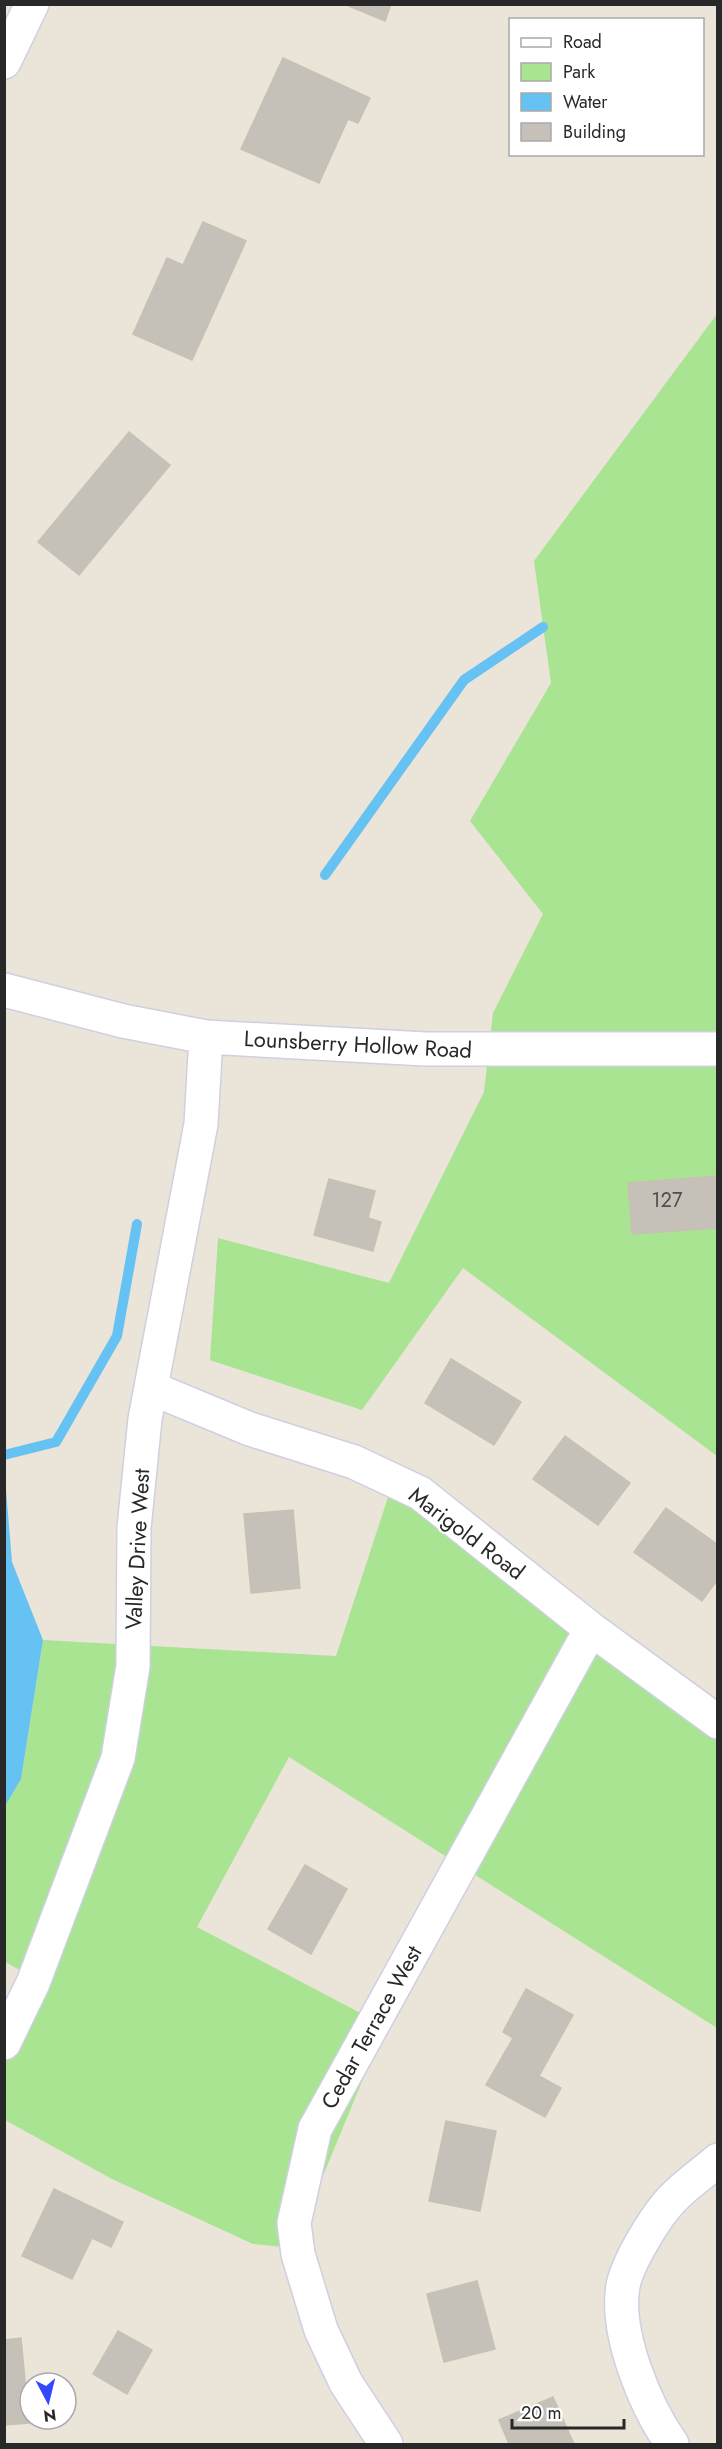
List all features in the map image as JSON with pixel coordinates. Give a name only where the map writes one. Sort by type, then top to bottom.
[{"type":"street","points":[[4,62],[32,4]]},
{"type":"street","name":"Lounsberry Hollow Road","points":[[4,990],[123,1021],[206,1037],[425,1049],[717,1049]]},
{"type":"street","name":"Valley Drive West","points":[[4,2043],[33,1983],[118,1758],[133,1666],[134,1528],[145,1419],[201,1124],[206,1037]]},
{"type":"street","name":"Marigold Road","points":[[151,1388],[250,1429],[354,1462],[420,1493],[591,1629],[717,1722]]},
{"type":"street","name":"Cedar Terrace West","points":[[386,2445],[346,2383],[321,2330],[298,2254],[294,2223],[315,2129],[591,1629]]},
{"type":"street","points":[[672,2445],[663,2432],[635,2369],[622,2317],[623,2284],[643,2238],[668,2204],[717,2160]]},
{"type":"green space","points":[[717,314],[717,1456],[463,1268],[362,1410],[210,1360],[218,1238],[389,1283],[484,1092],[493,1013],[543,914],[470,821],[551,683],[534,561]]},
{"type":"green space","points":[[392,1485],[717,1727],[717,2028],[289,1757],[197,1927],[385,2026],[293,2248],[253,2244],[112,2179],[5,2120],[5,2028],[27,1974],[5,1962],[4,1806],[21,1779],[43,1640],[336,1656]]},
{"type":"water","points":[[4,1466],[12,1562],[43,1640],[21,1779],[5,1806]]},
{"type":"building","points":[[344,4],[391,4],[385,21]]},
{"type":"building","points":[[283,58],[370,98],[358,123],[348,119],[319,183],[241,149]]},
{"type":"building","points":[[203,222],[246,241],[192,360],[133,334],[167,258],[183,265]]},
{"type":"building","points":[[129,432],[170,465],[79,575],[38,542]]},
{"type":"building","points":[[718,1176],[718,1228],[632,1234],[628,1183]]},
{"type":"building","points":[[329,1179],[375,1191],[368,1218],[381,1222],[373,1251],[314,1235]]},
{"type":"building","points":[[451,1359],[521,1402],[494,1445],[425,1403]]},
{"type":"building","points":[[565,1436],[630,1483],[598,1525],[533,1479]]},
{"type":"building","points":[[666,1508],[718,1545],[718,1579],[702,1601],[634,1552]]},
{"type":"building","points":[[293,1510],[300,1588],[251,1593],[244,1514]]},
{"type":"building","points":[[305,1865],[347,1889],[311,1954],[268,1929]]},
{"type":"building","points":[[526,1989],[573,2015],[539,2076],[561,2088],[545,2117],[486,2085],[513,2038],[503,2032]]},
{"type":"building","points":[[446,2121],[496,2131],[480,2211],[429,2201]]},
{"type":"building","points":[[54,2189],[123,2222],[111,2247],[92,2238],[72,2279],[22,2256]]},
{"type":"building","points":[[477,2281],[495,2349],[444,2362],[427,2294]]},
{"type":"building","points":[[118,2331],[152,2350],[127,2394],[93,2374]]},
{"type":"building","points":[[21,2338],[24,2371],[18,2371],[18,2424],[4,2425],[4,2340]]},
{"type":"building","points":[[553,2397],[574,2444],[509,2444],[499,2420]]},
{"type":"waterway","points":[[325,875],[464,680],[543,627]]},
{"type":"waterway","points":[[4,1455],[56,1442],[117,1336],[137,1224]]}]
